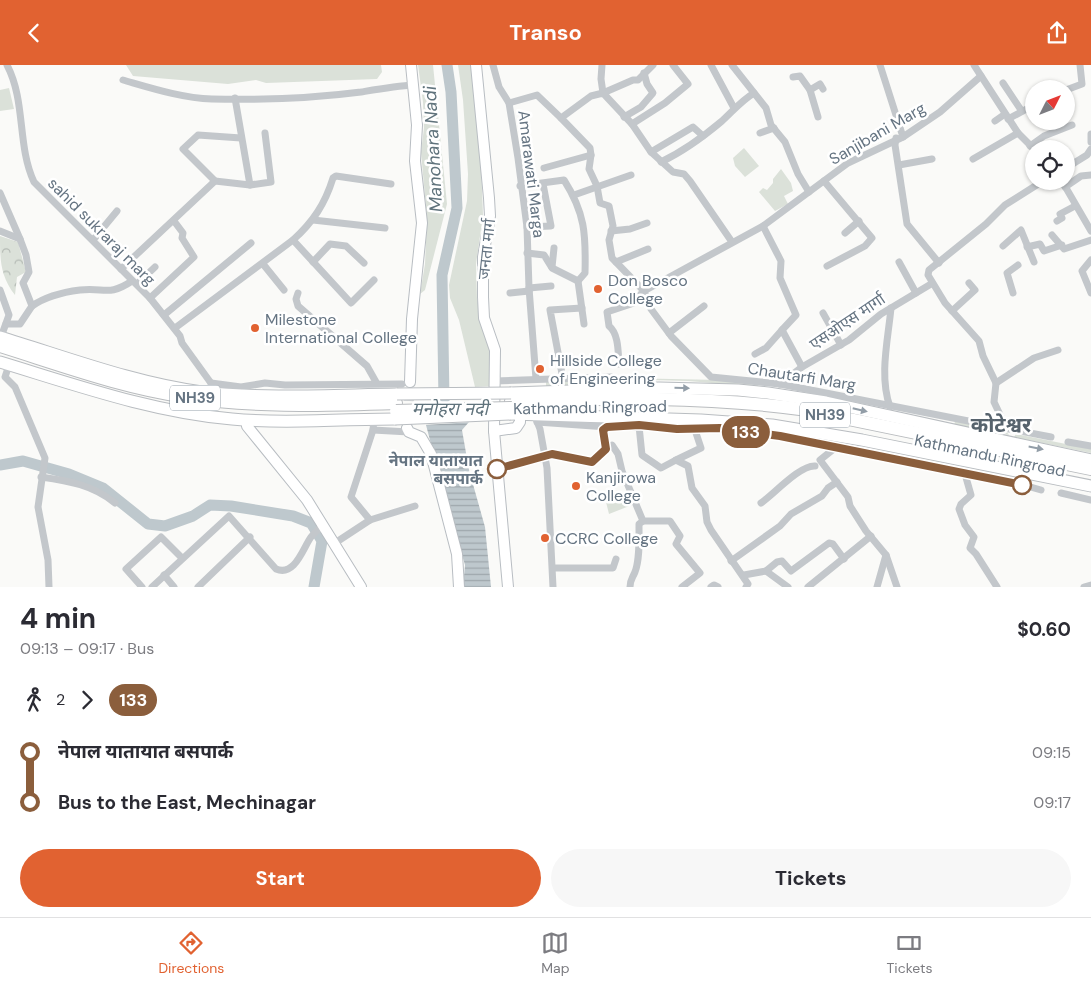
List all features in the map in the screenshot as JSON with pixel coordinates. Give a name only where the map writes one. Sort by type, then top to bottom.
[{"type":"highway","name":"Kathmandu Ringroad","points":[[0,340],[118,381],[186,397],[260,405],[399,399],[513,406],[671,405],[750,409],[832,423],[1091,476]]},
{"type":"highway","name":"Kathmandu Ringroad","points":[[0,353],[144,397],[204,408],[264,413],[399,399]]},
{"type":"highway","name":"Kathmandu Ringroad","points":[[513,406],[672,399],[766,405],[800,409],[1091,469]]},
{"type":"main road","points":[[4,363],[144,405],[196,415],[246,420],[374,425],[399,399],[412,319],[422,223],[415,161],[417,125],[411,65]]},
{"type":"main road","name":"जनता मार्ग","points":[[476,65],[490,216],[483,257],[482,297],[484,318],[495,350],[494,431],[503,509],[508,587]]},
{"type":"main road","points":[[0,340],[150,381],[223,394],[399,399]]},
{"type":"main road","points":[[513,406],[611,390],[659,388],[738,390],[826,402],[1091,460]]},
{"type":"main road","points":[[494,431],[516,428],[520,422],[513,406]]},
{"type":"main road","points":[[513,406],[535,418],[724,421],[812,431],[1091,487]]},
{"type":"main road","points":[[246,420],[247,426],[307,499],[361,587]]},
{"type":"main road","points":[[408,430],[421,437],[431,454],[457,554],[459,587]]},
{"type":"street","name":"sahid sukraraj marg","points":[[7,65],[15,88],[28,166],[34,182],[150,299],[174,328],[182,343],[216,390],[223,394]]},
{"type":"street","name":"Amarawati Marga","points":[[493,65],[498,87],[509,103],[527,227],[529,290],[536,379]]},
{"type":"street","points":[[602,65],[603,93],[632,125],[661,162],[673,172],[684,175],[690,181],[732,242]]},
{"type":"street","points":[[561,118],[591,95],[603,93],[633,80],[638,81],[653,65]]},
{"type":"street","points":[[632,125],[666,103],[688,84],[673,65]]},
{"type":"street","points":[[712,65],[734,108]]},
{"type":"street","points":[[732,65],[752,95],[766,108],[771,125],[785,142],[798,174],[809,191]]},
{"type":"street","points":[[880,65],[900,138],[895,145],[907,224],[939,263]]},
{"type":"street","points":[[974,65],[1006,116],[1025,140]]},
{"type":"street","points":[[1075,87],[1082,84],[1080,65]]},
{"type":"street","points":[[624,117],[641,107],[653,93],[647,84],[644,73]]},
{"type":"street","points":[[793,77],[800,76],[810,90],[818,117]]},
{"type":"street","name":"Sanjibani Marg","points":[[619,365],[614,329],[609,326],[607,312],[640,301],[640,295],[644,291],[763,226],[848,163],[900,138],[940,113],[981,76]]},
{"type":"street","points":[[123,80],[158,90],[211,99],[257,99],[361,92],[387,86],[414,85]]},
{"type":"street","points":[[1003,83],[1021,110]]},
{"type":"street","points":[[810,90],[820,84],[823,89]]},
{"type":"street","points":[[509,103],[537,95],[586,142],[591,155],[589,169],[598,186],[600,203],[609,206],[613,226],[609,240],[612,258],[644,291],[650,309],[669,333],[704,306]]},
{"type":"street","points":[[661,162],[688,148],[752,95]]},
{"type":"street","points":[[235,98],[250,185]]},
{"type":"street","points":[[995,121],[1025,108]]},
{"type":"street","points":[[651,151],[693,127],[703,136]]},
{"type":"street","points":[[760,133],[774,128]]},
{"type":"street","points":[[1040,140],[1044,136],[1059,130]]},
{"type":"street","points":[[241,138],[198,135],[183,149],[215,181],[250,185],[271,182],[265,133]]},
{"type":"street","points":[[973,159],[1018,133]]},
{"type":"street","points":[[1091,134],[1091,142]]},
{"type":"street","points":[[1075,162],[1087,155],[1091,149]]},
{"type":"street","points":[[544,168],[591,155]]},
{"type":"street","points":[[899,165],[932,159]]},
{"type":"street","points":[[574,195],[631,175]]},
{"type":"street","points":[[1075,179],[1091,175]]},
{"type":"street","points":[[174,328],[293,240],[313,220],[325,203],[333,178],[336,176],[391,184]]},
{"type":"street","points":[[520,186],[564,180],[574,195],[583,217],[585,273],[578,281],[584,325]]},
{"type":"street","points":[[122,269],[215,181]]},
{"type":"street","points":[[824,181],[872,238],[865,246],[827,266]]},
{"type":"street","points":[[527,227],[551,226],[543,184]]},
{"type":"street","points":[[1004,425],[994,402],[996,383],[983,356],[979,341],[931,284],[928,275],[929,271],[986,224],[1004,205],[1028,190]]},
{"type":"street","points":[[1066,190],[1091,231]]},
{"type":"street","points":[[0,193],[26,255],[29,271],[23,283],[32,306]]},
{"type":"street","points":[[1057,221],[1062,218],[1060,214],[1074,205]]},
{"type":"street","points":[[93,240],[117,211]]},
{"type":"street","points":[[313,220],[385,229]]},
{"type":"street","points":[[150,299],[194,257],[182,238],[183,233],[174,221]]},
{"type":"street","points":[[845,233],[859,221]]},
{"type":"street","points":[[611,231],[630,229],[647,223]]},
{"type":"street","points":[[755,354],[766,348],[796,315],[780,278],[781,261],[763,226]]},
{"type":"street","points":[[1003,246],[1021,230],[1034,262]]},
{"type":"street","points":[[0,231],[20,239]]},
{"type":"street","points":[[1052,235],[1064,249],[1091,240]]},
{"type":"street","points":[[293,240],[350,303],[374,281]]},
{"type":"street","points":[[164,315],[251,243]]},
{"type":"street","points":[[1027,247],[1040,243],[1044,251],[1062,245]]},
{"type":"street","points":[[313,262],[330,244],[346,246],[364,263]]},
{"type":"street","points":[[552,267],[554,248]]},
{"type":"street","points":[[616,262],[648,249]]},
{"type":"street","points":[[527,253],[544,255],[552,267],[578,281]]},
{"type":"street","points":[[1091,260],[1082,271],[1091,293]]},
{"type":"street","points":[[899,262],[916,293]]},
{"type":"street","points":[[263,264],[284,290]]},
{"type":"street","points":[[1013,293],[1007,273],[1018,265]]},
{"type":"street","points":[[6,324],[20,324],[32,306],[45,299],[81,289],[118,290],[134,282],[155,267]]},
{"type":"street","points":[[952,311],[975,290],[969,283]]},
{"type":"street","name":"एसओएस मार्गा","points":[[780,384],[802,367],[842,345],[891,308],[931,284]]},
{"type":"street","points":[[510,293],[550,287]]},
{"type":"street","points":[[0,290],[9,309],[9,315],[0,340]]},
{"type":"street","points":[[298,293],[296,299],[298,306],[367,366],[376,382],[399,399]]},
{"type":"street","points":[[563,379],[550,310],[582,308]]},
{"type":"street","points":[[891,308],[884,372],[885,393],[891,417]]},
{"type":"street","points":[[823,313],[842,345]]},
{"type":"street","points":[[782,330],[802,367]]},
{"type":"street","name":"Chautarfi Marg","points":[[669,333],[711,377],[780,384],[1004,425],[1051,437]]},
{"type":"street","points":[[996,383],[1034,358],[1058,350]]},
{"type":"street","points":[[4,363],[5,377],[15,387],[45,463],[38,517],[48,560],[48,587]]},
{"type":"street","points":[[495,381],[611,377],[611,390]]},
{"type":"street","points":[[211,383],[241,387],[265,383],[285,385],[376,382]]},
{"type":"street","points":[[554,587],[546,468],[535,418],[607,427],[639,425],[677,429],[694,427],[720,428],[780,436],[965,474],[1009,481],[1041,490]]},
{"type":"street","points":[[370,520],[351,497],[374,425],[408,430]]},
{"type":"street","points":[[639,425],[642,455],[661,469],[701,448],[694,427]]},
{"type":"street","points":[[606,447],[603,430],[607,427]]},
{"type":"street","points":[[1068,442],[1091,446]]},
{"type":"street","points":[[497,469],[559,455],[592,462],[606,447],[612,445],[618,454],[622,471],[643,521]]},
{"type":"street","points":[[835,448],[820,460],[848,497],[852,509],[871,537],[886,555],[897,587]]},
{"type":"street","points":[[676,460],[688,466],[692,487],[705,506],[707,522],[731,561],[744,575],[748,584],[746,587]]},
{"type":"street","points":[[761,503],[800,470],[808,466],[815,466]]},
{"type":"street","points":[[965,474],[971,495],[960,504],[959,509],[965,525],[974,537],[970,548],[976,553],[997,587]]},
{"type":"street","points":[[42,475],[88,486],[102,492],[115,503]]},
{"type":"street","points":[[731,561],[780,525],[791,514],[822,496],[828,488],[837,482]]},
{"type":"street","points":[[1061,493],[1091,500]]},
{"type":"street","points":[[335,543],[370,520],[414,506]]},
{"type":"street","points":[[152,587],[229,515],[276,569],[287,569],[295,563],[311,537],[323,526]]},
{"type":"street","points":[[630,587],[630,579],[635,572],[639,546],[639,524],[643,521],[670,521],[680,536],[676,544],[700,573],[682,587]]},
{"type":"street","points":[[142,587],[126,569],[161,537],[182,558]]},
{"type":"street","points":[[198,587],[250,537]]},
{"type":"street","points":[[808,587],[871,537]]},
{"type":"street","points":[[744,575],[766,571],[777,562],[782,561],[792,571],[829,543],[833,544],[844,559]]},
{"type":"street","points":[[877,587],[886,555]]},
{"type":"street","points":[[554,567],[612,568],[616,565],[616,559]]},
{"type":"street","points":[[766,571],[788,587]]},
{"type":"street","points":[[164,575],[174,587]]},
{"type":"street","points":[[711,587],[714,585],[718,587]]},
{"type":"street","points":[[1084,587],[1091,585]]},
{"type":"green space","points":[[126,65],[381,65],[382,72],[377,79],[266,83],[256,80],[228,84],[133,76]]},
{"type":"green space","points":[[418,65],[433,65],[447,204],[425,290],[420,294],[425,264],[427,218],[421,152],[424,128],[423,102]]},
{"type":"green space","points":[[458,65],[473,65],[483,215],[476,264],[477,299],[489,349],[493,386],[475,387],[459,320],[450,298],[449,285],[467,201],[468,174],[463,100]]},
{"type":"green space","points":[[9,88],[14,109],[0,111],[0,90]]},
{"type":"green space","points":[[744,148],[759,166],[745,177],[735,166],[733,158]]},
{"type":"green space","points":[[781,169],[791,183],[793,191],[784,196],[788,204],[775,211],[759,192],[763,188],[767,190]]},
{"type":"green space","points":[[0,236],[18,242],[26,272],[17,277],[15,295],[4,274],[1,260]]},
{"type":"green space","points":[[613,379],[720,380],[758,385],[759,387],[688,381]]},
{"type":"green space","points":[[600,380],[595,385],[546,386],[546,382]]},
{"type":"green space","points":[[955,421],[1006,431],[1009,435],[954,426]]},
{"type":"green space","points":[[1016,434],[1091,449],[1091,453],[1014,437]]},
{"type":"green space","points":[[630,490],[637,503],[609,514],[605,498]]},
{"type":"water","name":"मनोहरा नदी","points":[[427,388],[476,414],[462,430],[469,470],[485,527],[491,587],[463,587],[465,565],[426,425]]},
{"type":"pier","points":[[478,387],[479,415],[473,422],[424,425],[425,388]]},
{"type":"waterway","name":"Manohara Nadi","points":[[444,401],[442,275],[457,208],[451,92],[447,65]]},
{"type":"waterway","points":[[0,465],[23,461],[69,474],[103,488],[148,524],[165,526],[193,516],[210,505],[231,506],[293,516],[311,523],[322,541],[314,587]]},
{"type":"tunnel","points":[[408,416],[410,382]]},
{"type":"bus line","name":"133","points":[[497,469],[544,458],[552,454],[566,455],[592,462],[606,449],[603,430],[607,427],[639,425],[677,429],[694,427],[720,428],[780,436],[1022,485]]},
{"type":"place","name":"Don Bosco College","points":[[598,289]]},
{"type":"place","name":"Milestone International College","points":[[255,328]]},
{"type":"place","name":"Hillside College of Engineering","points":[[540,369]]},
{"type":"place","name":"नेपाल यातायात बसपार्क","points":[[497,469]]},
{"type":"place","name":"Kanjirowa College","points":[[576,486]]},
{"type":"place","name":"CCRC College","points":[[545,538]]},
{"type":"district","name":"कोटेश्वर","points":[[1001,425]]}]
